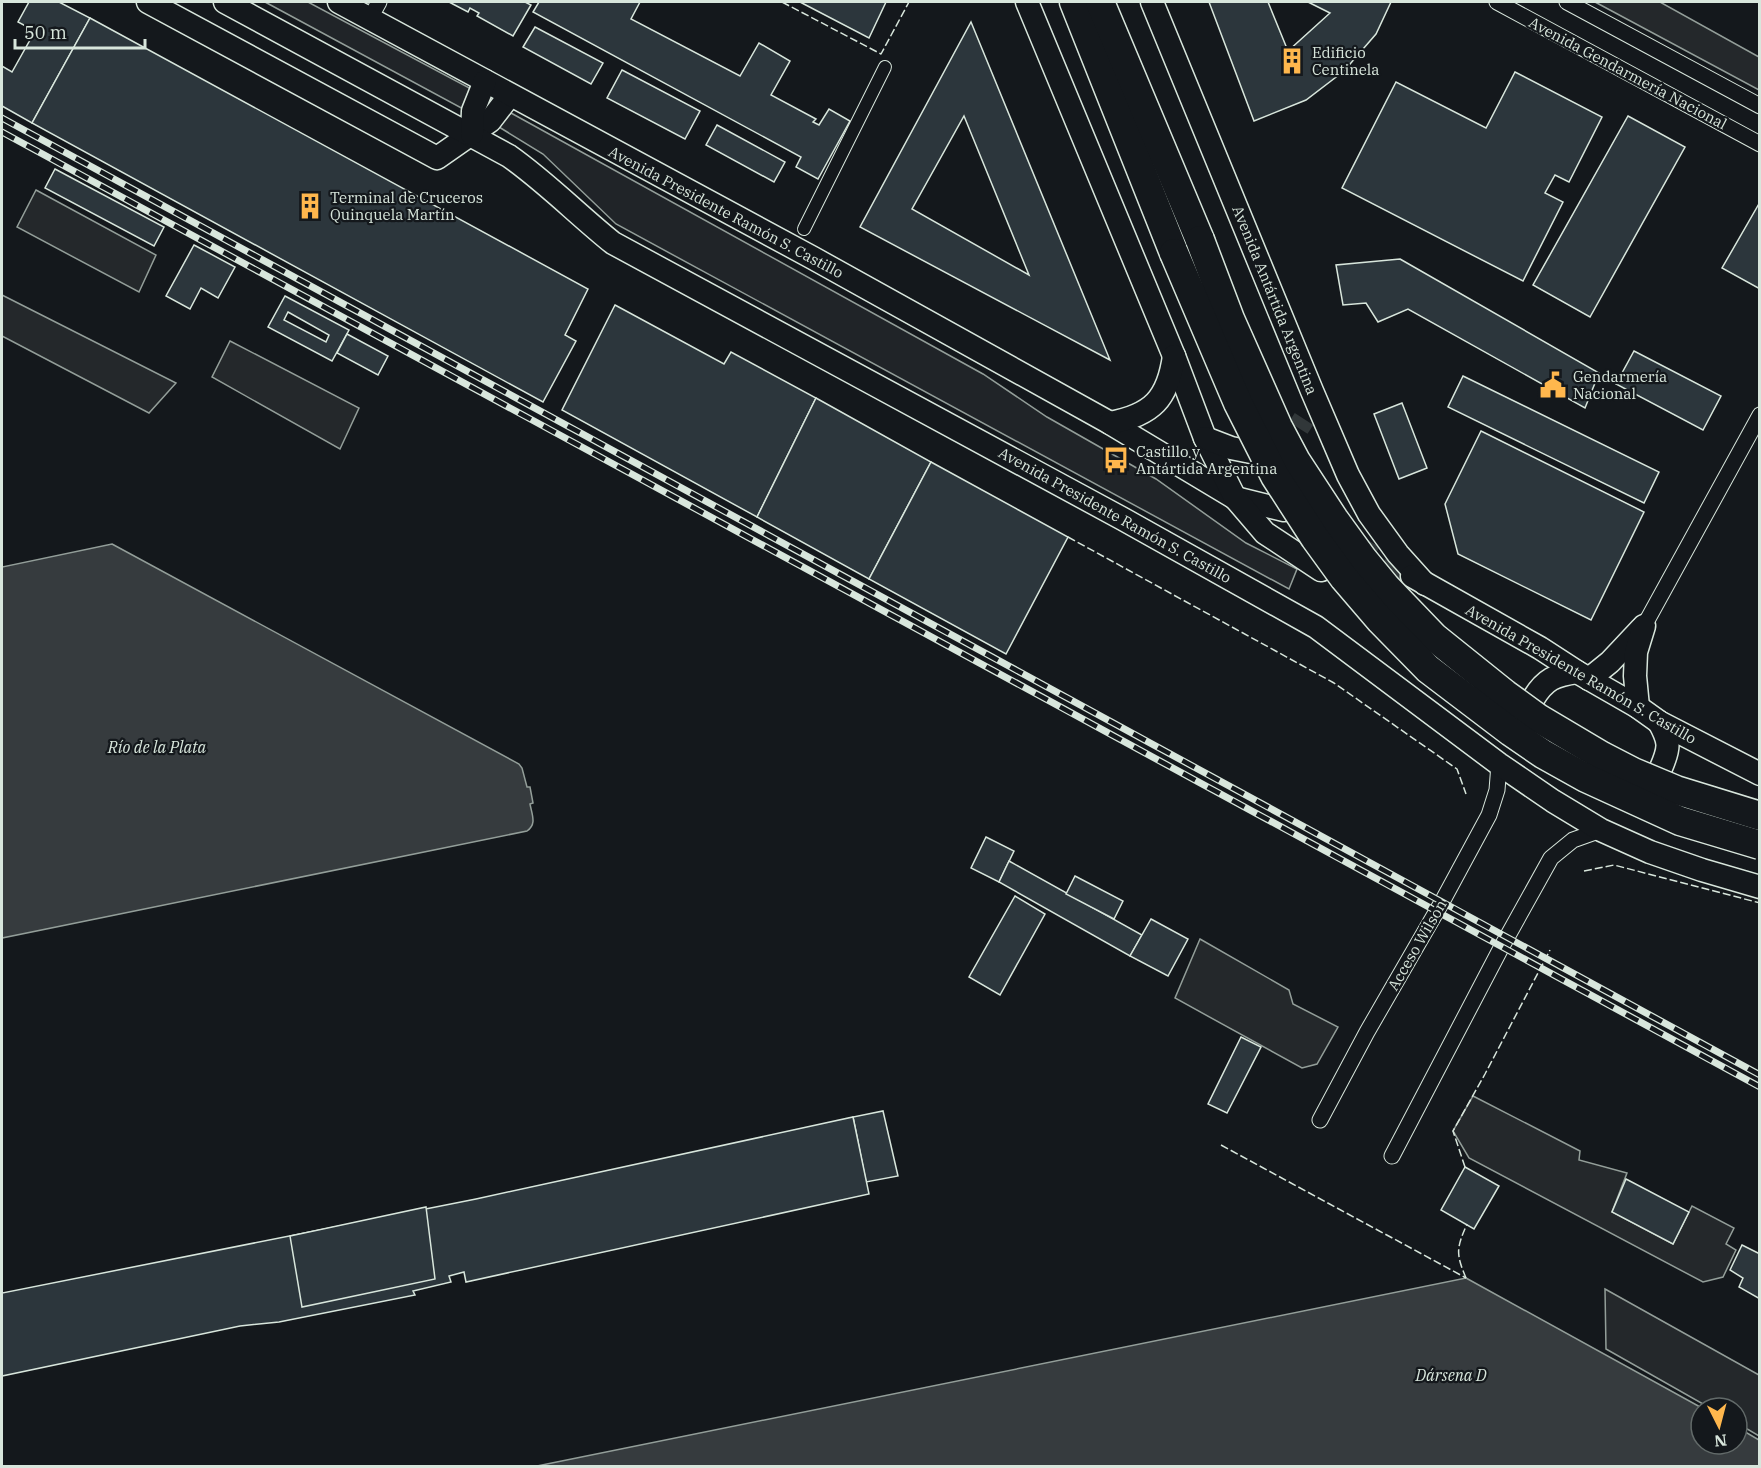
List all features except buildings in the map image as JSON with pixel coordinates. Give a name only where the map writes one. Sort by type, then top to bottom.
[{"type":"highway","points":[[1059,2],[1127,132]]},
{"type":"highway","points":[[1074,2],[1174,253],[1238,403],[1275,476],[1338,570],[1388,628],[1428,669],[1543,754],[1586,778],[1680,821],[1760,845]]},
{"type":"highway","points":[[1105,10],[1200,240],[1230,319],[1278,427],[1296,461],[1363,559],[1386,587],[1434,637],[1538,718],[1633,772],[1676,790],[1760,816]]},
{"type":"main road","points":[[148,2],[437,158],[490,121],[510,95]]},
{"type":"main road","name":"Avenida Presidente Ramón S. Castillo","points":[[225,2],[509,156],[528,169],[613,243],[1123,519],[1316,627],[1500,764],[1600,830],[1650,852],[1760,887]]},
{"type":"main road","name":"Avenida Presidente Ramón S. Castillo","points":[[339,2],[375,10],[485,81],[813,258],[1110,423],[1235,498],[1284,510]]},
{"type":"main road","points":[[1027,2],[1174,356],[1205,438],[1235,498]]},
{"type":"main road","name":"Avenida Antártida Argentina","points":[[1152,2],[1348,475],[1369,514],[1398,554],[1425,584]]},
{"type":"main road","points":[[472,134],[473,111],[485,81]]},
{"type":"main road","points":[[1110,423],[1130,419],[1145,412],[1162,395],[1171,376],[1174,356]]},
{"type":"main road","points":[[1304,419],[1312,391]]},
{"type":"main road","points":[[1205,438],[1231,448],[1251,452]]},
{"type":"main road","name":"Avenida Presidente Ramón S. Castillo","points":[[1235,498],[1265,533],[1321,570]]},
{"type":"main road","name":"Avenida Presidente Ramón S. Castillo","points":[[1404,572],[1540,648],[1659,722],[1760,774]]},
{"type":"main road","points":[[1533,699],[1539,689],[1549,680],[1561,674],[1583,676],[1610,662],[1644,626]]},
{"type":"main road","points":[[1638,707],[1635,676],[1636,652],[1644,626]]},
{"type":"main road","points":[[1659,722],[1667,736],[1668,753],[1661,768]]},
{"type":"street","name":"Avenida Gendarmería Nacional","points":[[1497,2],[1760,144]]},
{"type":"street","points":[[1567,2],[1760,106]]},
{"type":"street","points":[[804,229],[885,67]]},
{"type":"street","points":[[1644,626],[1760,415]]},
{"type":"street","name":"Acceso Wilson","points":[[1320,1120],[1489,815],[1497,790],[1500,764]]},
{"type":"street","points":[[1392,1156],[1551,858],[1573,840],[1600,830]]},
{"type":"shaded area","points":[[265,2],[308,2],[475,91],[465,110]]},
{"type":"shaded area","points":[[1595,2],[1660,2],[1759,57],[1759,90]]},
{"type":"shaded area","points":[[511,113],[983,374],[1047,417],[1156,479],[1246,543],[1297,569],[1289,589],[616,224],[543,154],[499,127]]},
{"type":"shaded area","points":[[36,190],[156,255],[139,292],[17,227]]},
{"type":"shaded area","points":[[2,295],[176,383],[149,413],[2,336]]},
{"type":"shaded area","points":[[230,341],[359,408],[340,449],[212,377]]},
{"type":"shaded area","points":[[1200,939],[1289,990],[1293,1004],[1338,1027],[1317,1064],[1302,1068],[1175,998]]},
{"type":"shaded area","points":[[1473,1096],[1580,1151],[1579,1160],[1627,1173],[1612,1212],[1673,1244],[1692,1206],[1734,1228],[1726,1244],[1736,1250],[1723,1277],[1703,1282],[1469,1158],[1453,1131]]},
{"type":"shaded area","points":[[1605,1289],[1759,1375],[1759,1436],[1749,1430],[1749,1396],[1689,1396],[1606,1349]]},
{"type":"water","name":"Río de la Plata","points":[[112,544],[519,764],[527,787],[530,787],[533,803],[530,804],[533,819],[530,828],[527,831],[2,938],[2,567]]},
{"type":"water","name":"Dársena D","points":[[1466,1278],[1689,1401],[1689,1456],[1749,1456],[1749,1434],[1759,1440],[1759,1466],[537,1466]]},
{"type":"tunnel","points":[[1273,448],[1293,436],[1304,419]]},
{"type":"tunnel","points":[[1355,546],[1404,572]]},
{"type":"railway","points":[[2,118],[1760,1075]]},
{"type":"railway","points":[[2,132],[1760,1087]]},
{"type":"fence","points":[[782,2],[881,54],[909,2]]},
{"type":"fence","points":[[1068,537],[1334,683],[1457,769],[1466,794]]},
{"type":"fence","points":[[1584,871],[1614,865],[1760,903]]},
{"type":"fence","points":[[1465,1167],[1453,1131],[1550,950]]},
{"type":"fence","points":[[1221,1145],[1466,1278]]},
{"type":"fence","points":[[1466,1278],[1460,1263],[1459,1251],[1467,1224]]},
{"type":"place","name":"Edificio Centinela","points":[[1292,61]]},
{"type":"place","name":"Terminal de Cruceros Quinquela Martín","points":[[310,206]]},
{"type":"place","name":"Gendarmería Nacional","points":[[1553,385]]},
{"type":"place","name":"Castillo y Antártida Argentina","points":[[1116,460]]}]
